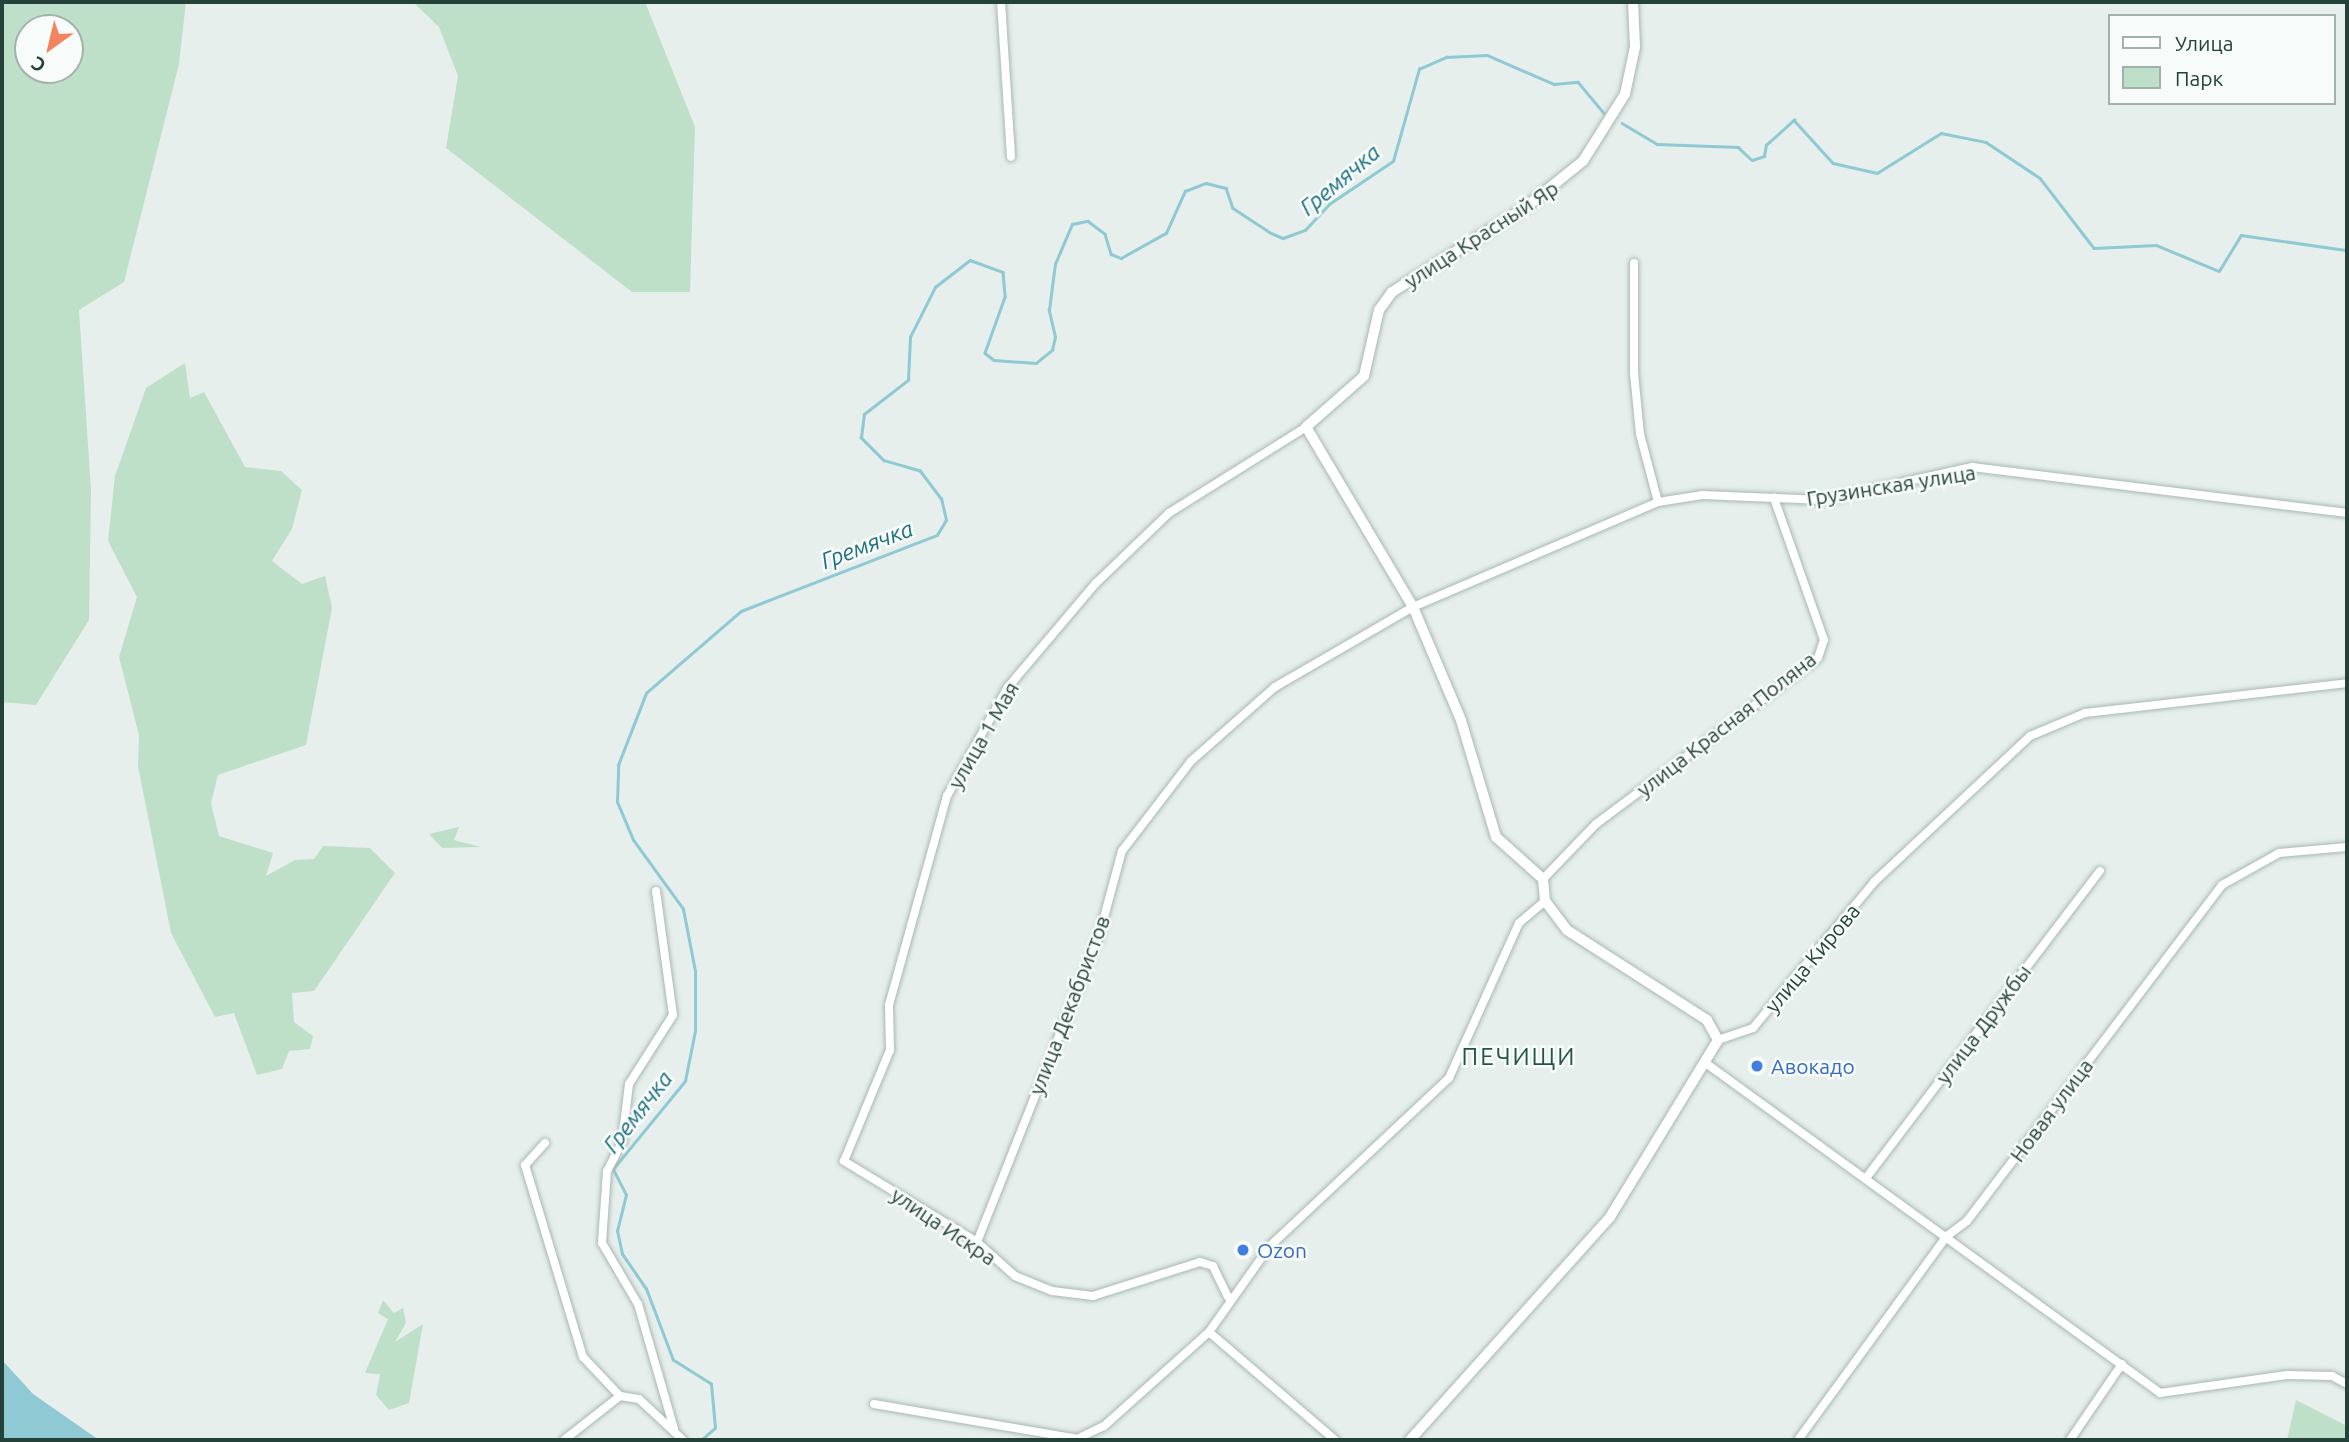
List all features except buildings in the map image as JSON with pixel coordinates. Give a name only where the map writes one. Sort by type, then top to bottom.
[{"type":"street","points":[[1001,2],[1011,157]]},
{"type":"street","name":"улица Красный Яр","points":[[1306,427],[1364,376],[1379,310],[1392,292],[1567,178],[1596,144],[1632,69],[1633,2]]},
{"type":"street","points":[[1634,263],[1635,385],[1658,502]]},
{"type":"street","points":[[1306,427],[1413,607],[1461,720],[1496,837],[1543,878],[1545,901],[1567,930],[1707,1020],[1718,1040],[1707,1064],[1610,1217],[1410,1440]]},
{"type":"street","name":"улица 1 Мая","points":[[845,1161],[890,1050],[889,1005],[947,796],[1008,687],[1096,583],[1169,513],[1306,427]]},
{"type":"street","name":"Грузинская улица","points":[[1413,607],[1658,502],[1702,495],[1825,500],[1972,467],[2347,513]]},
{"type":"street","name":"улица Красная Поляна","points":[[1543,878],[1596,824],[1818,658],[1824,640],[1774,498]]},
{"type":"street","name":"улица Декабристов","points":[[977,1242],[1099,936],[1108,887],[1128,841],[1191,761],[1275,687],[1413,607]]},
{"type":"street","name":"улица Кирова","points":[[1718,1040],[1753,1028],[1874,882],[2029,736],[2085,713],[2347,683]]},
{"type":"street","name":"Новая улица","points":[[1798,1440],[1947,1236],[1967,1221],[2222,885],[2279,853],[2347,847]]},
{"type":"street","name":"улица Дружбы","points":[[1866,1178],[2100,871]]},
{"type":"street","points":[[656,891],[673,1015],[629,1084],[622,1142],[607,1171],[602,1243],[638,1304],[674,1429]]},
{"type":"street","points":[[874,1404],[1083,1439],[1104,1426],[1209,1332],[1228,1297],[1270,1246],[1449,1078],[1519,923],[1545,901]]},
{"type":"street","points":[[1707,1064],[2160,1392],[2287,1375],[2332,1376],[2347,1384]]},
{"type":"street","points":[[545,1143],[525,1165],[583,1357],[620,1396],[639,1399],[683,1440]]},
{"type":"street","name":"улица Искра","points":[[845,1161],[977,1242],[1015,1276],[1052,1292],[1093,1296],[1200,1262],[1213,1266],[1228,1297]]},
{"type":"street","points":[[1209,1332],[1335,1440]]},
{"type":"street","points":[[2070,1440],[2122,1364]]},
{"type":"street","points":[[564,1440],[620,1396]]},
{"type":"green space","points":[[2,2],[186,2],[179,64],[124,282],[79,310],[91,489],[89,620],[36,705],[2,702]]},
{"type":"green space","points":[[413,2],[645,2],[695,127],[690,292],[632,292],[446,148],[458,76],[439,27]]},
{"type":"green space","points":[[185,363],[190,398],[204,392],[245,467],[281,471],[302,490],[292,529],[272,561],[302,584],[325,576],[332,608],[306,745],[218,775],[211,803],[219,836],[273,853],[266,876],[295,860],[314,859],[323,846],[370,848],[395,873],[314,991],[292,993],[294,1022],[313,1036],[310,1049],[289,1051],[282,1069],[257,1075],[234,1013],[215,1017],[171,933],[138,766],[139,735],[119,657],[137,597],[108,541],[115,476],[146,388]]},
{"type":"green space","points":[[459,827],[454,840],[481,847],[442,848],[429,834]]},
{"type":"green space","points":[[383,1300],[394,1313],[403,1308],[406,1323],[395,1342],[423,1324],[409,1403],[389,1410],[376,1395],[380,1374],[365,1373],[388,1319],[378,1313]]},
{"type":"green space","points":[[2296,1400],[2347,1426],[2347,1440],[2287,1440]]},
{"type":"water","points":[[2,1360],[33,1394],[99,1440],[2,1440]]},
{"type":"waterway","name":"Гремячка","points":[[701,1440],[715,1428],[711,1384],[673,1360],[646,1289],[622,1254],[617,1231],[626,1195],[613,1169],[685,1081],[695,1031],[695,971],[683,909],[633,840],[617,802],[618,765],[646,693],[741,611],[937,535],[946,520],[941,499],[920,471],[884,461],[861,438],[864,414],[908,380],[910,337],[935,287],[970,260],[1003,272],[1005,297],[985,353],[994,360],[1036,363],[1052,350],[1055,337],[1049,310],[1055,264],[1072,224],[1088,221],[1105,234],[1111,254],[1121,258],[1166,233],[1185,191],[1206,183],[1226,188],[1233,208],[1271,233],[1283,238],[1305,230],[1329,204],[1393,161],[1419,69],[1446,57],[1487,55],[1554,84],[1578,82],[1604,113]]},
{"type":"waterway","name":"Гремячка","points":[[1622,123],[1657,144],[1738,147],[1752,160],[1764,156],[1766,145],[1794,120],[1833,163],[1877,173],[1941,133],[1986,142],[2040,178],[2094,248],[2156,245],[2219,271],[2241,235],[2347,250]]},
{"type":"place","name":"Авокадо","points":[[1757,1066]]},
{"type":"place","name":"Ozon","points":[[1243,1250]]},
{"type":"district","name":"ПЕЧИЩИ","points":[[1519,1057]]}]
